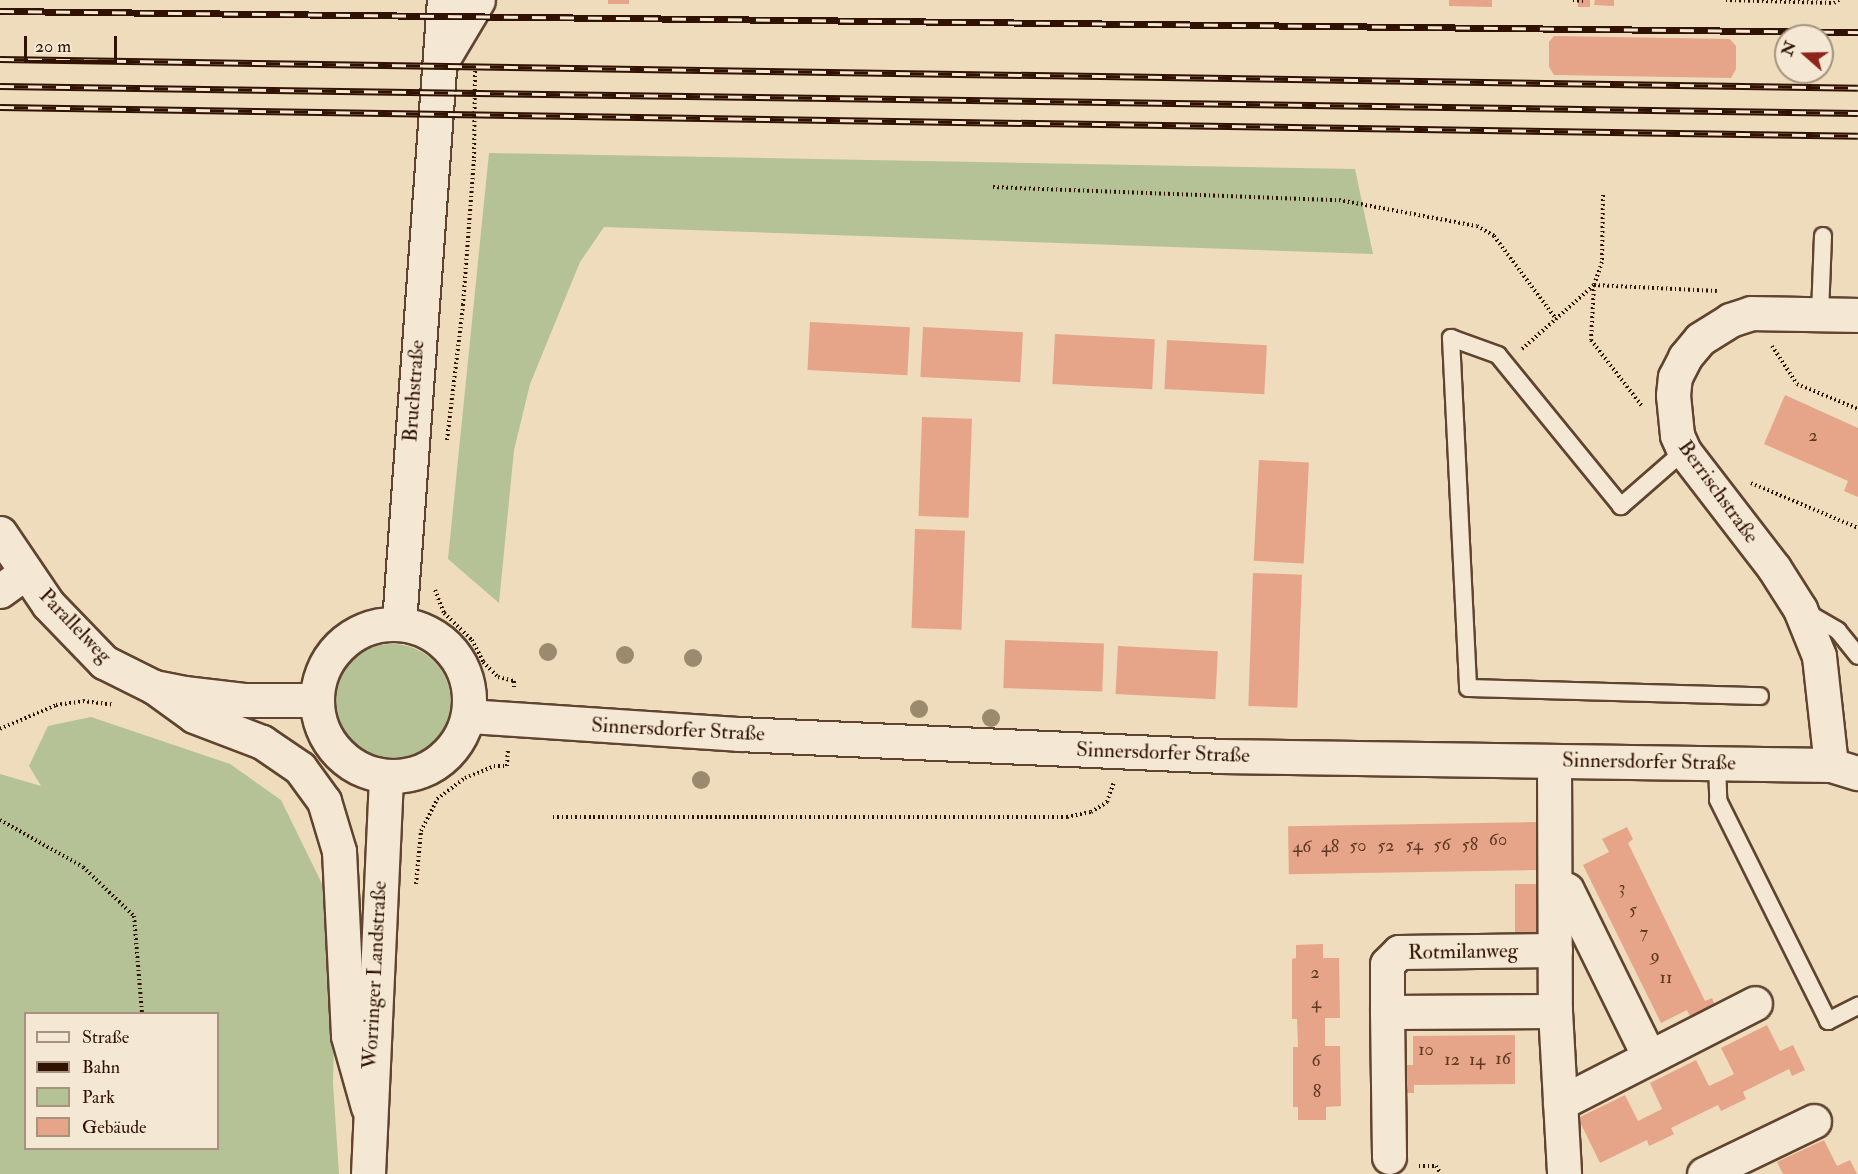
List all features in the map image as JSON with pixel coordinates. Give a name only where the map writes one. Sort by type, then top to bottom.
[{"type":"street","points":[[436,72],[444,0]]},
{"type":"street","points":[[436,72],[478,0]]},
{"type":"street","name":"Bruchstraße","points":[[399,623],[436,72]]},
{"type":"street","name":"Berrischstraße","points":[[1845,769],[1819,656],[1800,609],[1774,568],[1684,451],[1674,419],[1675,377],[1685,357],[1715,327],[1751,313],[1858,315]]},
{"type":"street","name":"Parallelweg","points":[[0,533],[13,582],[48,604],[104,662],[154,687],[217,698],[316,700]]},
{"type":"street","points":[[399,623],[424,629],[451,651],[461,665],[469,690],[468,716],[457,742],[438,762],[413,774],[386,776],[359,768],[336,752],[321,728],[316,700],[320,675],[332,653],[344,641],[374,625],[399,623]]},
{"type":"street","points":[[154,687],[194,716],[262,742],[300,768],[324,801],[339,850],[348,1036],[368,1107]]},
{"type":"street","name":"Sinnersdorfer Straße","points":[[468,716],[1118,751],[1717,763],[1845,769]]},
{"type":"street","points":[[1554,761],[1555,1011],[1564,1174]]},
{"type":"street","name":"Worringer Landstraße","points":[[368,1174],[368,1107],[386,776]]},
{"type":"street","points":[[1555,884],[1566,890],[1649,1057]]},
{"type":"street","name":"Rotmilanweg","points":[[1389,1157],[1388,964],[1399,952],[1555,950]]},
{"type":"street","points":[[1560,1103],[1755,1003]]},
{"type":"street","points":[[1387,1012],[1555,1011]]},
{"type":"street","points":[[1704,1174],[1814,1121]]},
{"type":"lane","points":[[1820,314],[1823,236]]},
{"type":"lane","points":[[1684,451],[1621,506],[1498,355],[1451,338],[1468,688],[1761,696]]},
{"type":"lane","points":[[1800,609],[1838,631],[1858,656]]},
{"type":"lane","points":[[1717,763],[1718,800],[1828,1021],[1858,1006]]},
{"type":"path","points":[[1573,0],[1584,0]]},
{"type":"path","points":[[1726,0],[1834,3],[1839,0]]},
{"type":"path","points":[[446,444],[465,282],[474,158],[475,66]]},
{"type":"path","points":[[993,187],[1339,200],[1477,226],[1494,236],[1556,319]]},
{"type":"path","points":[[1603,195],[1602,262],[1594,285],[1591,339],[1642,407],[1674,419]]},
{"type":"path","points":[[1505,364],[1594,285],[1712,288],[1751,313],[1797,384],[1858,409]]},
{"type":"path","points":[[1748,482],[1858,528]]},
{"type":"path","points":[[416,890],[421,831],[437,799],[465,778],[494,766],[507,766],[514,681],[498,677],[483,662],[472,640],[444,613],[434,583]]},
{"type":"path","points":[[554,817],[1067,817],[1091,812],[1107,802],[1114,789],[1118,751]]},
{"type":"path","points":[[0,820],[83,867],[134,916],[142,1012]]},
{"type":"green space","points":[[489,153],[1355,169],[1373,254],[604,227],[580,262],[530,384],[514,450],[499,603],[448,559]]},
{"type":"green space","points":[[392,644],[414,649],[434,661],[446,681],[451,703],[446,725],[434,745],[414,757],[392,762],[370,757],[350,745],[338,725],[333,703],[338,681],[350,661],[370,649]]},
{"type":"green space","points":[[91,717],[230,764],[281,800],[327,894],[326,954],[335,999],[333,1083],[339,1174],[0,1174],[0,774],[41,786],[29,766],[48,726]]},
{"type":"building","points":[[608,0],[629,0],[629,4],[608,4]]},
{"type":"building","points":[[1449,0],[1492,0],[1492,7],[1449,6]]},
{"type":"building","points":[[1578,0],[1590,0],[1590,7],[1578,7]]},
{"type":"building","points":[[1595,0],[1614,0],[1614,6],[1594,5]]},
{"type":"building","points":[[1554,36],[1730,39],[1736,46],[1736,69],[1731,78],[1554,75],[1549,67],[1549,42]]},
{"type":"building","points":[[810,322],[910,327],[907,375],[807,370]]},
{"type":"building","points":[[923,327],[1023,332],[1020,382],[920,377]]},
{"type":"building","points":[[1055,334],[1155,339],[1152,389],[1052,384]]},
{"type":"building","points":[[1167,340],[1267,345],[1264,394],[1164,389]]},
{"type":"building","points":[[1785,395],[1858,428],[1858,497],[1844,491],[1848,481],[1764,444]]},
{"type":"building","points":[[922,417],[972,419],[969,518],[919,516]]},
{"type":"building","points":[[1259,460],[1309,463],[1304,563],[1254,561]]},
{"type":"building","points":[[915,529],[965,531],[962,630],[912,628]]},
{"type":"building","points":[[1253,573],[1302,575],[1297,708],[1248,706]]},
{"type":"building","points":[[1005,640],[1104,643],[1102,691],[1003,688]]},
{"type":"building","points":[[1118,646],[1218,651],[1215,699],[1115,694]]},
{"type":"building","points":[[1537,822],[1538,870],[1289,874],[1288,826]]},
{"type":"building","points":[[1627,827],[1633,839],[1628,843],[1705,1001],[1712,998],[1717,1010],[1693,1023],[1687,1010],[1661,1023],[1583,865],[1609,852],[1602,839]]},
{"type":"building","points":[[1515,884],[1541,884],[1541,933],[1515,933]]},
{"type":"building","points":[[1323,944],[1323,958],[1339,958],[1340,1018],[1325,1018],[1325,1046],[1340,1046],[1341,1106],[1326,1107],[1326,1120],[1298,1120],[1298,1107],[1293,1107],[1293,1047],[1298,1047],[1297,1019],[1292,1019],[1292,959],[1296,958],[1296,945]]},
{"type":"building","points":[[1767,1025],[1780,1051],[1793,1045],[1805,1070],[1792,1076],[1789,1069],[1743,1092],[1746,1099],[1721,1111],[1718,1105],[1671,1128],[1674,1134],[1662,1140],[1649,1146],[1647,1140],[1600,1163],[1578,1118],[1625,1095],[1638,1121],[1662,1109],[1650,1083],[1696,1060],[1709,1086],[1722,1080],[1734,1074],[1721,1048]]},
{"type":"building","points":[[1515,1035],[1515,1084],[1414,1085],[1414,1093],[1400,1093],[1399,1065],[1413,1065],[1413,1036]]},
{"type":"building","points":[[1824,1140],[1837,1166],[1850,1160],[1857,1174],[1783,1174],[1777,1162]]},
{"type":"railway","points":[[0,11],[1858,32]]},
{"type":"railway","points":[[0,59],[1858,88]]},
{"type":"railway","points":[[0,86],[1858,113]]},
{"type":"railway","points":[[0,107],[1858,136]]}]
